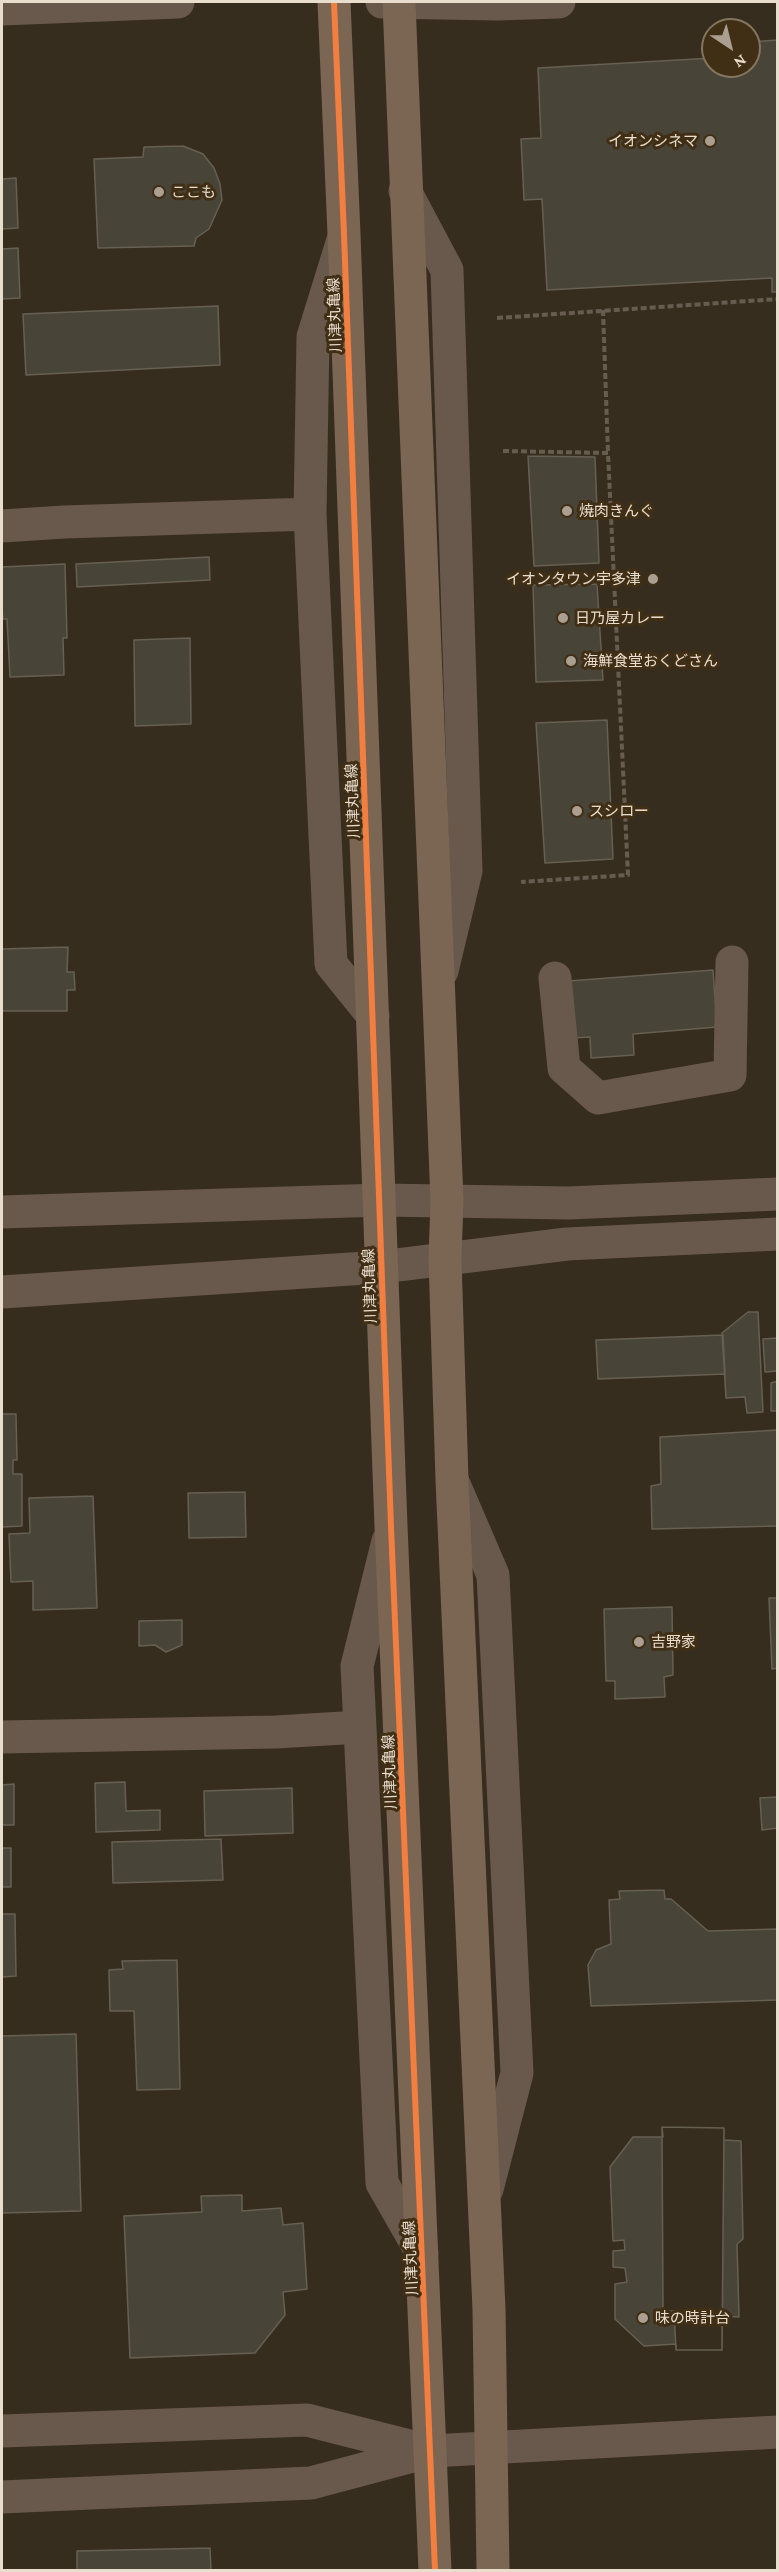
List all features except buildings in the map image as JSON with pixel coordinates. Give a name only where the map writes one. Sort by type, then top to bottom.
[{"type":"main road","name":"川津丸亀線","points":[[334,2],[381,1200],[381,1267],[391,1526],[435,2571]]},
{"type":"main road","points":[[399,2],[447,1200],[445,1259],[452,1480],[489,2309],[493,2571]]},
{"type":"street","points":[[2,9],[178,2]]},
{"type":"street","points":[[382,2],[498,4],[559,2]]},
{"type":"street","points":[[344,234],[313,337],[310,514],[331,963],[373,1016]]},
{"type":"street","points":[[2,526],[310,514]]},
{"type":"street","points":[[555,978],[564,1068],[598,1098],[730,1075],[732,962]]},
{"type":"street","points":[[2,1212],[381,1200],[568,1203],[777,1194]]},
{"type":"street","points":[[2,1292],[381,1267],[567,1244],[777,1234]]},
{"type":"street","points":[[391,1526],[357,1666],[382,2182],[422,2253]]},
{"type":"street","points":[[2,1737],[276,1732],[360,1727]]},
{"type":"street","points":[[2,2432],[307,2420],[431,2451]]},
{"type":"street","points":[[2,2497],[311,2483],[431,2451],[777,2432]]},
{"type":"path","points":[[497,318],[777,299]]},
{"type":"path","points":[[521,882],[628,875],[603,310]]},
{"type":"path","points":[[503,451],[608,453]]},
{"type":"cycle path","points":[[334,2],[391,1526],[435,2570]]},
{"type":"place","name":"イオンシネマ","points":[[710,141]]},
{"type":"place","name":"ここも","points":[[159,192]]},
{"type":"place","name":"焼肉きんぐ","points":[[567,511]]},
{"type":"place","name":"イオンタウン宇多津","points":[[653,579]]},
{"type":"place","name":"日乃屋カレー","points":[[563,618]]},
{"type":"place","name":"海鮮食堂おくどさん","points":[[571,661]]},
{"type":"place","name":"スシロー","points":[[577,811]]},
{"type":"place","name":"吉野家","points":[[639,1642]]},
{"type":"place","name":"味の時計台","points":[[643,2318]]}]
